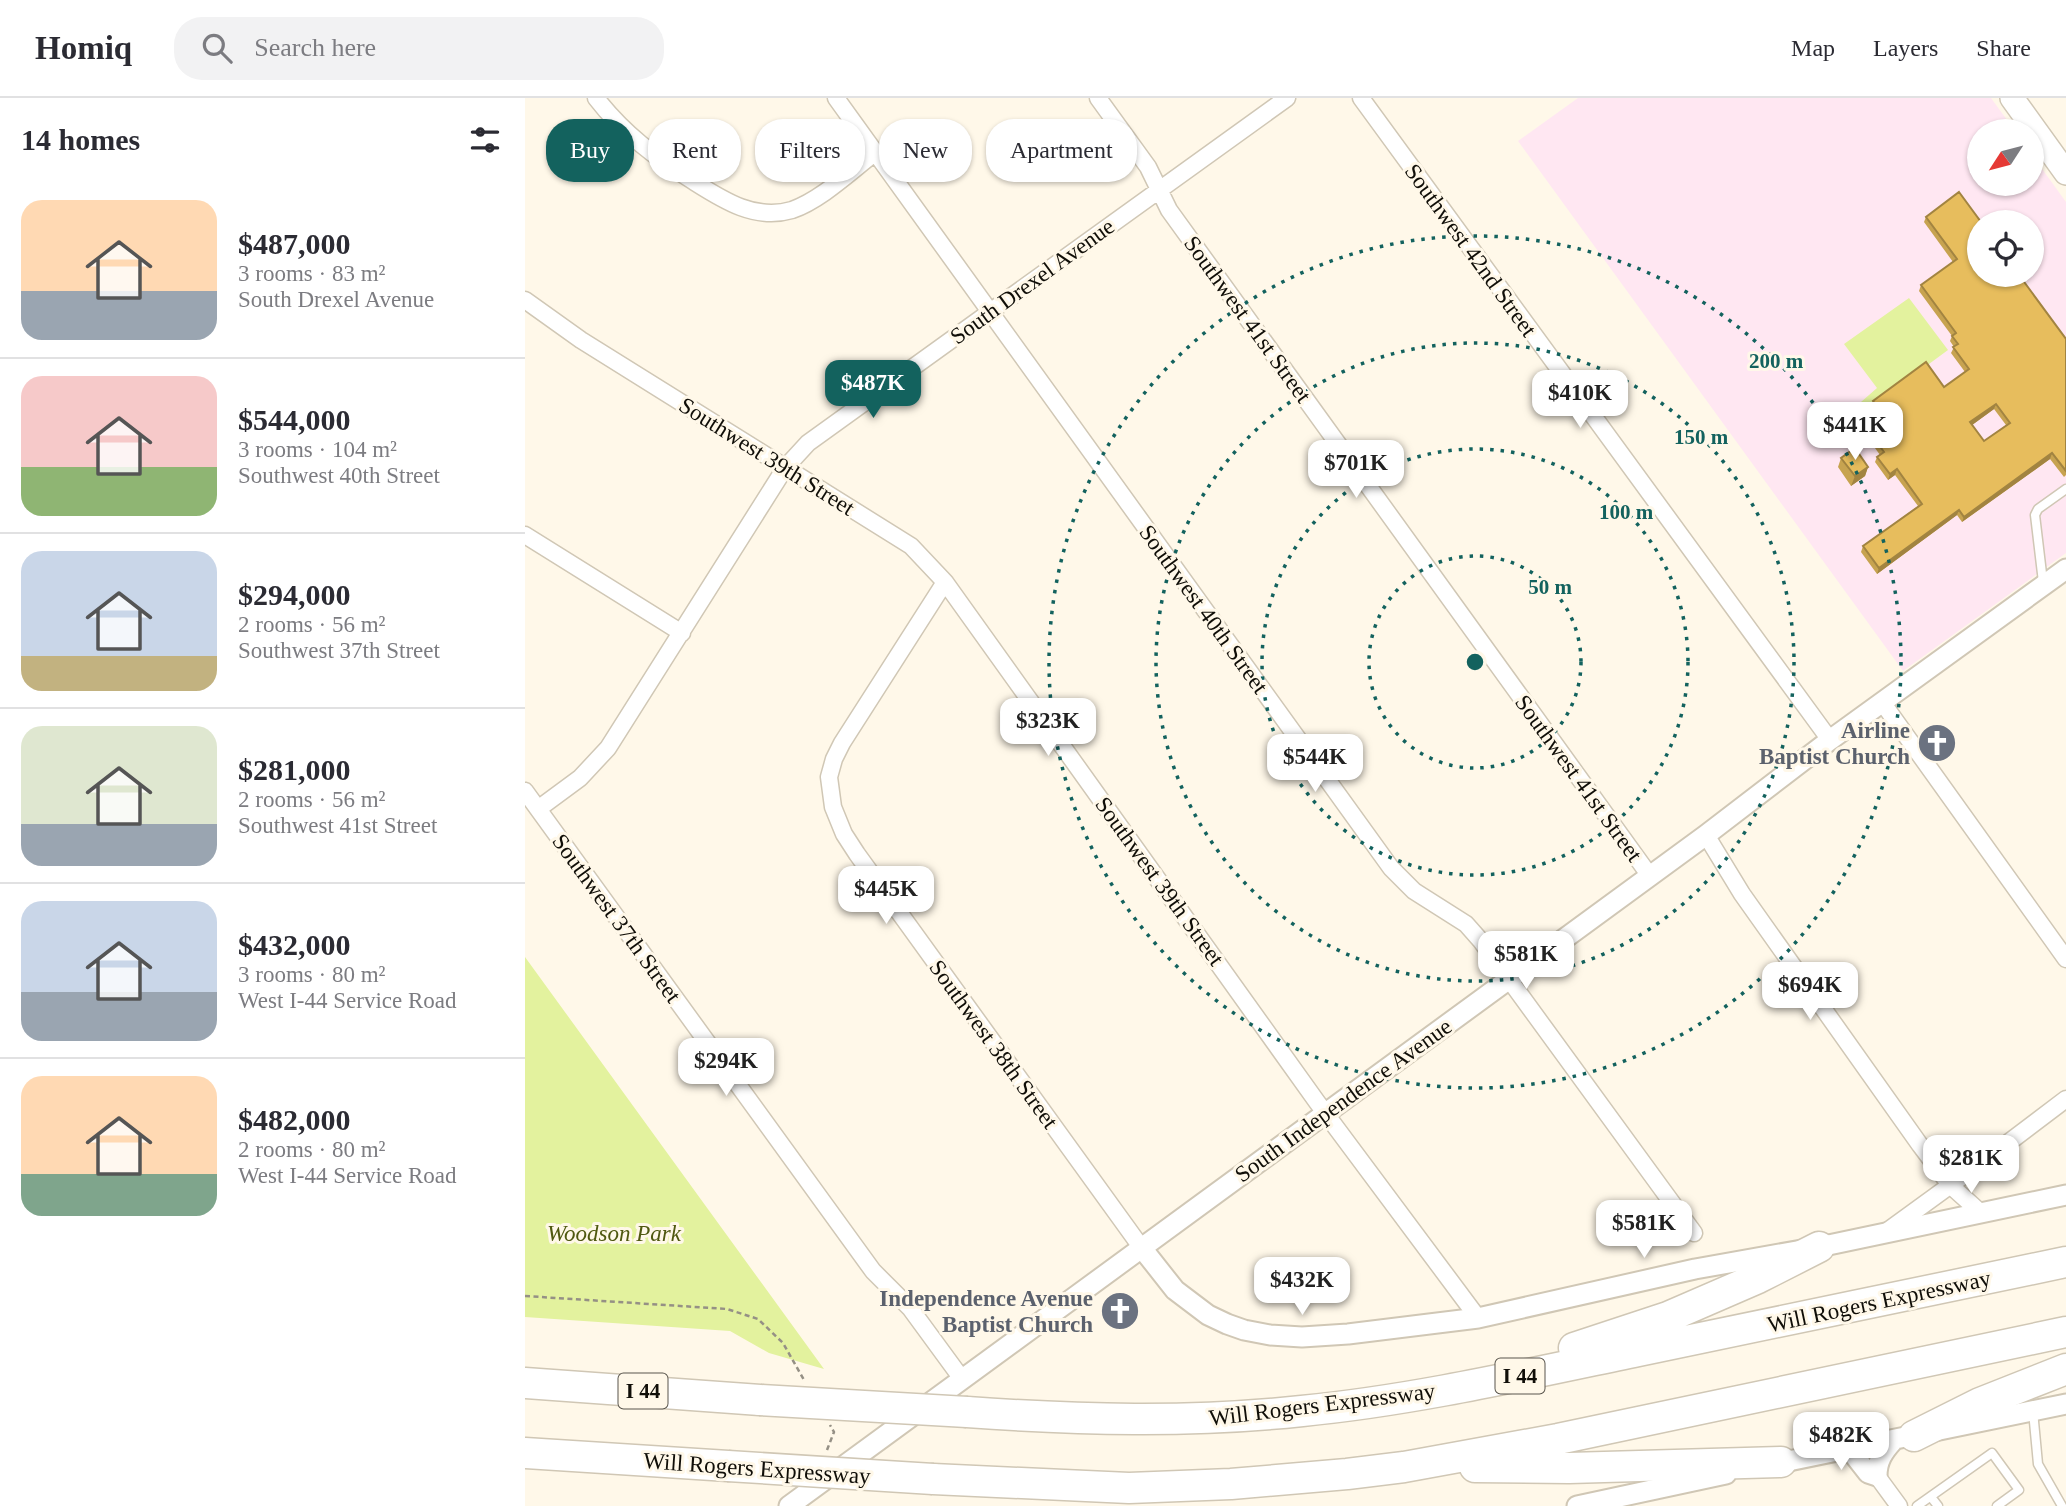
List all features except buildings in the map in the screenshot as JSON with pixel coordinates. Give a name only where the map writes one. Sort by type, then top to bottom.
[{"type":"highway","points":[[1461,1388],[1668,1317],[1758,1278],[1819,1247]]},
{"type":"highway","name":"Will Rogers Expressway","points":[[525,1383],[1056,1418],[1201,1419],[1303,1411],[1461,1388],[2066,1262]]},
{"type":"highway","name":"Will Rogers Expressway","points":[[525,1453],[933,1479],[1129,1488],[1288,1480],[1404,1466],[1558,1439],[2066,1332]]},
{"type":"highway","points":[[1903,1438],[1980,1403],[2066,1369]]},
{"type":"highway","points":[[1404,1466],[1569,1468],[1780,1462]]},
{"type":"main road","points":[[2012,98],[2066,173]]},
{"type":"street","points":[[596,98],[626,132],[652,154],[728,202],[747,209],[776,213],[803,205],[876,152]]},
{"type":"street","name":"Southwest 40th Street","points":[[836,98],[1391,868],[1414,891],[1465,924],[1481,941],[1694,1233]]},
{"type":"street","name":"Southwest 41st Street","points":[[1098,98],[1148,167],[1170,210],[1650,876]]},
{"type":"street","name":"South Drexel Avenue","points":[[538,809],[580,778],[608,748],[785,468],[816,436],[863,405],[1287,98]]},
{"type":"street","name":"Southwest 42nd Street","points":[[1361,98],[1830,740]]},
{"type":"street","name":"Southwest 39th Street","points":[[525,300],[553,322],[911,546],[945,582],[1326,1113],[1478,1318]]},
{"type":"street","points":[[525,535],[682,633]]},
{"type":"street","name":"South Independence Avenue","points":[[789,1506],[812,1499],[962,1379],[2066,569]]},
{"type":"street","name":"Southwest 38th Street","points":[[945,582],[842,743],[829,777],[833,807],[843,834],[1141,1247]]},
{"type":"street","points":[[1882,702],[2066,959]]},
{"type":"street","name":"Southwest 37th Street","points":[[525,791],[873,1271],[910,1308],[962,1379]]},
{"type":"street","points":[[1706,835],[1742,894],[1950,1185],[1981,1213]]},
{"type":"street","points":[[1884,1233],[2066,1099]]},
{"type":"street","points":[[1141,1247],[1175,1290],[1208,1315],[1244,1330],[1302,1337],[1478,1318],[1695,1269],[1819,1247],[2066,1195]]},
{"type":"street","points":[[1577,1506],[2066,1404]]},
{"type":"street","points":[[1877,1476],[1881,1454],[1903,1438]]},
{"type":"street","points":[[1850,1450],[1868,1473],[1877,1476],[1899,1506]]},
{"type":"lane","points":[[2043,585],[2035,515],[2038,509],[2066,489]]},
{"type":"lane","points":[[2033,1411],[2038,1464],[2062,1506]]},
{"type":"lane","points":[[1917,1506],[1992,1453],[2019,1490],[1997,1506]]},
{"type":"lane","points":[[1931,1497],[1938,1506]]},
{"type":"path","points":[[525,1296],[727,1309],[758,1319],[783,1343],[809,1388]]},
{"type":"path","points":[[824,1456],[834,1432],[828,1421]]},
{"type":"shaded area","points":[[1578,98],[1991,98],[2006,119],[1967,119],[1967,196],[2044,196],[2044,172],[2066,202],[2066,553],[1903,671],[1518,141]]},
{"type":"green space","points":[[1909,298],[1948,350],[1850,422],[1845,416],[1877,388],[1844,344]]},
{"type":"green space","name":"Woodson Park","points":[[525,957],[824,1369],[769,1353],[730,1331],[525,1317]]},
{"type":"place","name":"Airline Baptist Church","points":[[1937,743]]},
{"type":"place","name":"Independence Avenue Baptist Church","points":[[1120,1311]]}]
